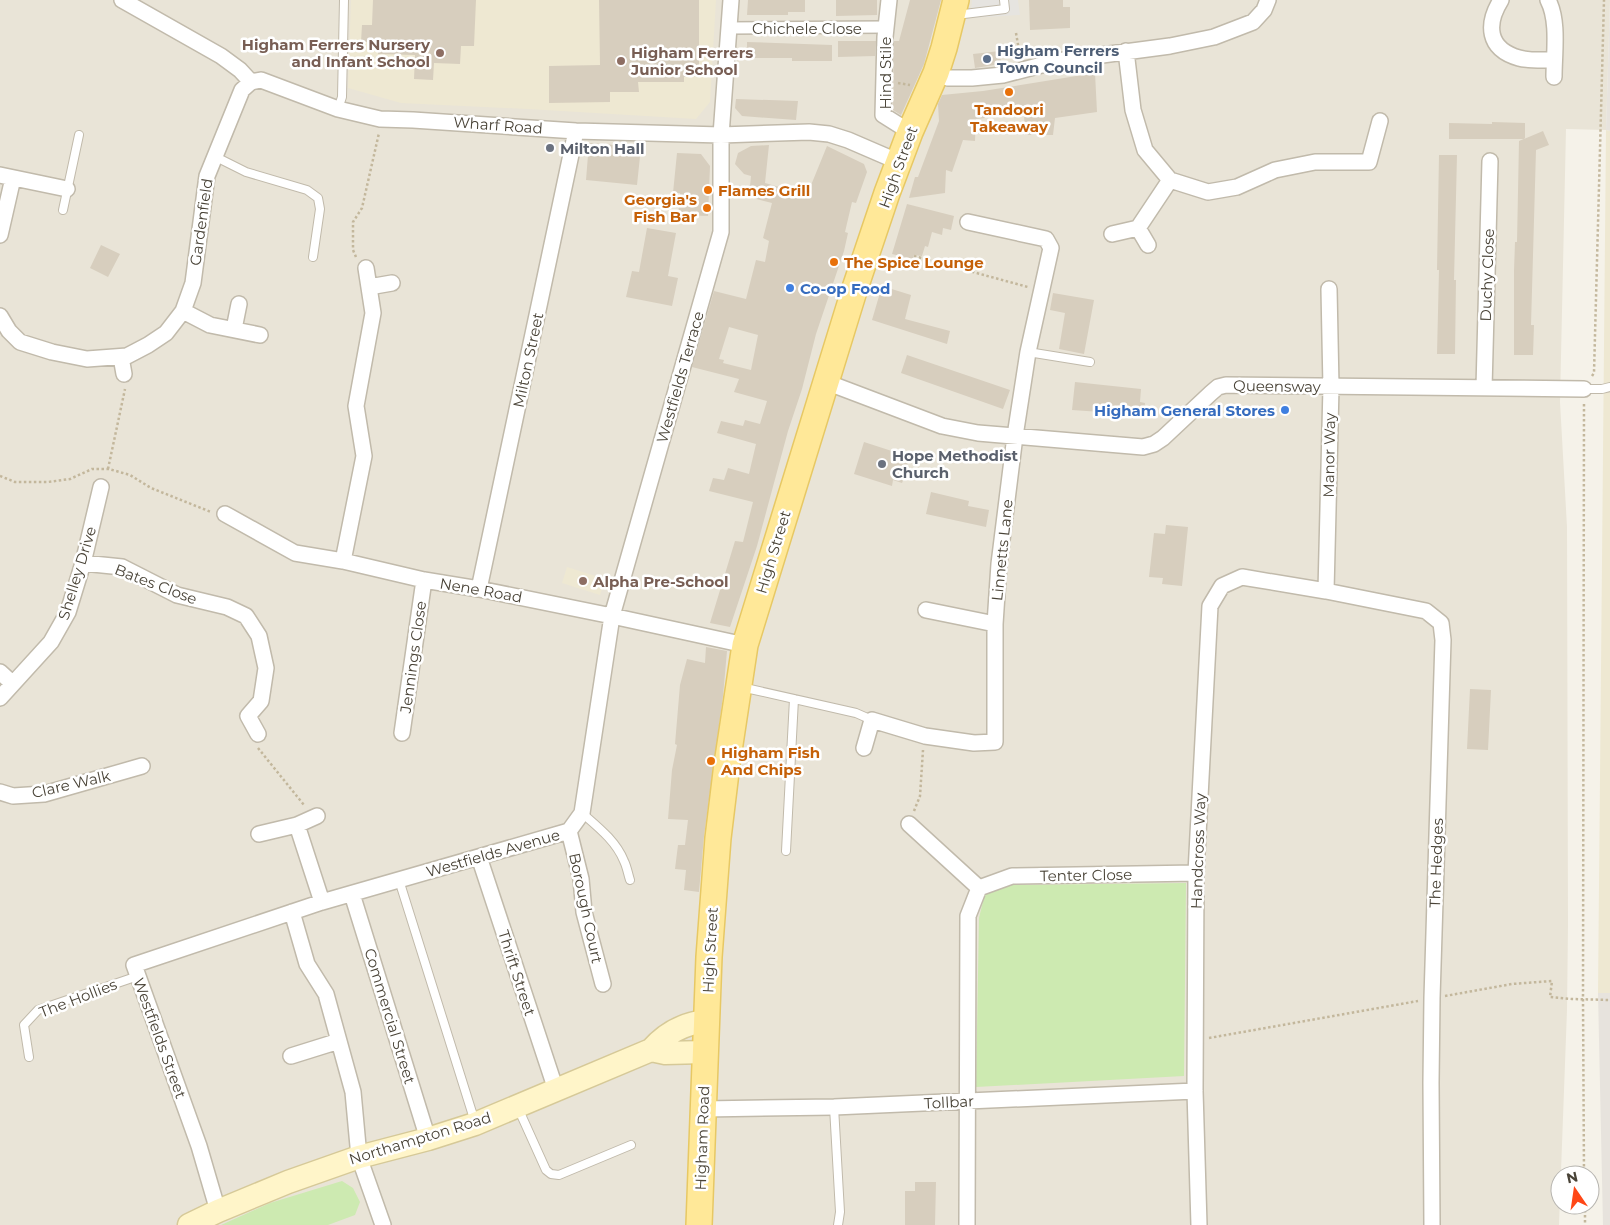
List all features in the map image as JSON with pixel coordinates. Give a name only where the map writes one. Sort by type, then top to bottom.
[{"type":"main road","name":"High Street","points":[[705,1052],[710,940],[718,838],[745,645],[870,244],[910,132],[944,48],[954,8]]},
{"type":"main road","points":[[651,1050],[661,1039],[670,1033],[694,1022],[707,1022]]},
{"type":"main road","points":[[651,1050],[665,1053],[705,1052]]},
{"type":"main road","name":"Northampton Road","points":[[189,1225],[288,1182],[358,1157],[428,1139],[476,1124],[651,1050]]},
{"type":"main road","name":"Higham Road","points":[[699,1225],[705,1052]]},
{"type":"street","points":[[122,0],[221,56],[240,70],[251,82]]},
{"type":"street","name":"Westfields Terrace","points":[[612,616],[721,232],[721,135],[731,0]]},
{"type":"street","name":"Hind Stile","points":[[889,0],[882,80],[883,114],[910,132]]},
{"type":"street","points":[[1501,0],[1491,23],[1493,38],[1496,43],[1506,52],[1521,58],[1554,60]]},
{"type":"street","points":[[1548,0],[1553,8],[1555,21],[1554,77]]},
{"type":"street","points":[[932,81],[948,78],[1003,76],[1057,61],[1170,46],[1214,37],[1253,22],[1266,5]]},
{"type":"street","name":"Chichele Close","points":[[729,28],[886,27]]},
{"type":"street","points":[[1126,51],[1133,110],[1145,150],[1170,180],[1208,192],[1237,187],[1275,170],[1315,162],[1369,162],[1380,121]]},
{"type":"street","name":"Wharf Road","points":[[251,82],[261,80],[338,109],[380,119],[576,131],[721,135],[790,132],[828,134],[848,140],[900,162]]},
{"type":"street","name":"Gardenfield","points":[[0,316],[9,331],[20,342],[52,352],[87,359],[127,356],[166,333],[183,311],[193,283],[207,176],[242,90],[251,82]]},
{"type":"street","name":"Milton Street","points":[[479,589],[576,131]]},
{"type":"street","name":"Duchy Close","points":[[1484,388],[1490,162]]},
{"type":"street","points":[[0,235],[6,176],[67,189]]},
{"type":"street","points":[[1112,234],[1138,228],[1170,180]]},
{"type":"street","name":"Linnetts Lane","points":[[872,720],[924,736],[974,742],[995,742],[995,624],[999,564],[1028,352],[1051,248],[1046,238],[968,222]]},
{"type":"street","points":[[1138,228],[1148,245]]},
{"type":"street","points":[[342,561],[364,456],[356,406],[373,313],[366,268]]},
{"type":"street","points":[[369,288],[392,284]]},
{"type":"street","name":"Manor Way","points":[[1326,591],[1331,387],[1329,289]]},
{"type":"street","points":[[234,329],[239,304]]},
{"type":"street","points":[[183,311],[210,325],[260,335]]},
{"type":"street","points":[[121,357],[124,382]]},
{"type":"street","name":"Queensway","points":[[826,382],[942,426],[978,433],[1143,447],[1154,444],[1164,438],[1218,388],[1226,385],[1584,389]]},
{"type":"street","name":"Shelley Drive","points":[[0,698],[51,642],[68,612],[83,563],[101,487]]},
{"type":"street","name":"Nene Road","points":[[225,514],[295,553],[612,616],[745,645]]},
{"type":"street","name":"Bates Close","points":[[83,563],[122,567],[177,595],[227,607],[246,616],[260,636],[266,668],[261,701],[248,716],[258,734]]},
{"type":"street","name":"Handcross Way","points":[[1199,1225],[1195,1091],[1196,873],[1210,606],[1222,586],[1242,577],[1326,591]]},
{"type":"street","name":"Jennings Close","points":[[402,733],[424,580]]},
{"type":"street","name":"The Hedges","points":[[1326,591],[1426,611],[1441,622],[1443,640],[1432,998],[1432,1225]]},
{"type":"street","points":[[926,610],[995,624]]},
{"type":"street","name":"Westfields Avenue","points":[[292,912],[569,831],[582,813],[612,616]]},
{"type":"street","points":[[0,672],[12,684]]},
{"type":"street","points":[[864,748],[872,720]]},
{"type":"street","name":"Clare Walk","points":[[0,792],[13,796],[44,794],[142,766]]},
{"type":"street","points":[[259,834],[308,820],[322,902]]},
{"type":"street","points":[[909,824],[978,888],[968,916],[968,1225]]},
{"type":"street","name":"Borough Court","points":[[569,831],[581,879],[584,912],[603,984]]},
{"type":"street","name":"Thrift Street","points":[[478,857],[556,1090]]},
{"type":"street","name":"Tenter Close","points":[[978,888],[1012,876],[1196,873]]},
{"type":"street","name":"Commercial Street","points":[[352,894],[428,1139]]},
{"type":"street","points":[[292,912],[307,964],[326,994],[352,1092],[358,1157],[378,1224]]},
{"type":"street","name":"Westfields Street","points":[[218,1211],[199,1146],[134,965],[292,912]]},
{"type":"street","points":[[291,1056],[339,1042]]},
{"type":"street","name":"Tollbar","points":[[703,1109],[834,1107],[1195,1091]]},
{"type":"lane","points":[[338,109],[342,97],[344,0]]},
{"type":"lane","points":[[954,8],[1005,8],[1004,0]]},
{"type":"lane","points":[[63,210],[80,135]]},
{"type":"lane","points":[[214,156],[246,172],[307,190],[318,198],[320,209],[313,257]]},
{"type":"lane","points":[[1028,352],[1090,362]]},
{"type":"lane","name":"Queensway","points":[[1584,389],[1610,387]]},
{"type":"lane","name":"Linnetts Lane","points":[[738,687],[856,713],[872,720]]},
{"type":"lane","points":[[786,851],[794,699]]},
{"type":"lane","points":[[582,813],[613,842],[624,859],[630,880]]},
{"type":"lane","points":[[399,880],[476,1124]]},
{"type":"lane","name":"The Hollies","points":[[29,1057],[24,1026],[38,1010],[138,976]]},
{"type":"lane","points":[[517,1106],[546,1170],[551,1174],[558,1175],[631,1145]]},
{"type":"lane","points":[[834,1107],[840,1212],[838,1225]]},
{"type":"path","points":[[1584,1165],[1584,389],[1594,373],[1604,0]]},
{"type":"path","points":[[1016,33],[1022,71]]},
{"type":"path","points":[[882,80],[932,81]]},
{"type":"path","points":[[366,268],[358,260],[353,250],[353,222],[362,208],[378,138],[380,119]]},
{"type":"path","points":[[914,256],[1042,291]]},
{"type":"path","points":[[101,487],[108,469],[124,382]]},
{"type":"path","points":[[258,734],[258,748],[303,803],[308,820]]},
{"type":"path","points":[[909,824],[920,796],[924,736]]},
{"type":"path","points":[[1195,1040],[1512,984],[1552,981],[1550,997],[1610,1000]]},
{"type":"shaded area","points":[[0,0],[1610,0],[1606,130],[1566,129],[1560,402],[1567,527],[1567,1010],[1561,1165],[1550,1165],[1550,1215],[1559,1215],[1559,1225],[0,1225]]},
{"type":"shaded area","points":[[351,0],[716,0],[710,102],[696,119],[401,103],[348,88]]},
{"type":"shaded area","points":[[972,0],[1018,0],[1020,15],[970,18]]},
{"type":"shaded area","points":[[1610,1],[1610,131],[1606,130]]},
{"type":"shaded area","points":[[1606,130],[1610,131],[1610,993],[1598,993]]},
{"type":"shaded area","name":"Alpha Pre-School","points":[[567,567],[605,579],[600,595],[562,583]]},
{"type":"shaded area","points":[[1598,993],[1610,993],[1610,1225],[1603,1225]]},
{"type":"green space","points":[[1186,883],[1184,1076],[976,1087],[979,918],[985,893],[1011,885]]},
{"type":"green space","points":[[342,1181],[353,1188],[360,1202],[355,1215],[328,1225],[221,1225],[270,1203]]},
{"type":"building","points":[[373,0],[476,0],[474,46],[461,46],[460,64],[434,63],[433,80],[414,79],[415,55],[378,54],[379,42],[361,42],[362,25],[372,25]]},
{"type":"building","points":[[599,0],[699,0],[699,76],[684,77],[684,82],[638,82],[639,92],[610,92],[610,102],[549,103],[549,66],[600,65]]},
{"type":"building","points":[[748,0],[805,0],[805,12],[788,12],[788,15],[747,15]]},
{"type":"building","points":[[836,0],[877,0],[877,15],[836,16]]},
{"type":"building","points":[[910,0],[941,0],[924,64],[901,115],[893,110],[894,41],[899,41]]},
{"type":"building","points":[[1029,0],[1063,0],[1063,7],[1070,7],[1070,28],[1030,30]]},
{"type":"building","points":[[838,41],[876,41],[875,56],[838,57]]},
{"type":"building","points":[[747,42],[832,45],[832,61],[792,61],[792,58],[747,58]]},
{"type":"building","name":"Higham Ferrers Town Council","points":[[1000,51],[1001,64],[975,68],[973,54]]},
{"type":"building","points":[[1095,73],[1097,112],[1055,118],[1053,135],[1025,135],[1024,114],[985,113],[985,118],[976,119],[975,141],[963,140],[952,172],[946,170],[945,193],[909,198],[915,177],[918,177],[939,121],[938,104],[942,95],[983,91]]},
{"type":"building","points":[[736,99],[798,101],[796,120],[742,116],[735,108]]},
{"type":"building","points":[[1492,122],[1525,123],[1525,139],[1449,139],[1449,123],[1492,124]]},
{"type":"building","points":[[1543,131],[1549,145],[1536,150],[1531,325],[1534,325],[1533,355],[1514,355],[1514,271],[1515,242],[1517,242],[1519,141]]},
{"type":"building","points":[[589,143],[641,147],[637,185],[586,180]]},
{"type":"building","points":[[769,145],[765,183],[807,195],[827,146],[864,164],[867,172],[856,203],[852,202],[845,232],[848,233],[844,251],[816,334],[757,546],[730,627],[710,623],[735,541],[743,542],[753,502],[709,491],[713,478],[724,480],[728,468],[749,474],[756,444],[717,433],[721,421],[743,426],[745,420],[760,424],[767,401],[734,392],[739,379],[692,367],[714,291],[746,299],[756,260],[765,262],[769,241],[763,238],[772,203],[749,197],[751,176],[744,174],[735,164],[738,153],[751,146]],"holes":[[[729,327],[758,335],[751,370],[723,363],[724,360],[719,359]]]},
{"type":"building","points":[[677,153],[701,154],[710,166],[708,216],[678,215],[680,193],[673,193]]},
{"type":"building","points":[[1439,155],[1457,155],[1454,280],[1456,280],[1455,354],[1437,354]]},
{"type":"building","points":[[907,204],[954,216],[951,230],[943,228],[942,235],[932,232],[928,247],[925,246],[922,256],[914,255],[913,259],[892,254]]},
{"type":"building","points":[[647,228],[676,233],[668,276],[678,278],[672,306],[626,297],[632,271],[639,272]]},
{"type":"building","points":[[101,245],[120,254],[108,277],[90,268]]},
{"type":"building","points":[[882,286],[911,295],[905,319],[950,331],[947,344],[872,320]]},
{"type":"building","points":[[1053,293],[1094,300],[1084,354],[1059,349],[1065,313],[1050,310]]},
{"type":"building","points":[[907,355],[1010,390],[1003,409],[901,373]]},
{"type":"building","points":[[1075,382],[1141,389],[1140,402],[1145,403],[1144,415],[1072,410]]},
{"type":"building","name":"Hope Methodist Church","points":[[864,442],[901,454],[900,458],[908,461],[907,466],[910,467],[907,479],[904,478],[902,483],[893,480],[892,486],[854,474]]},
{"type":"building","points":[[931,492],[969,501],[968,506],[989,510],[986,527],[926,514]]},
{"type":"building","points":[[1166,525],[1188,527],[1182,586],[1162,584],[1163,578],[1149,577],[1154,533],[1165,534]]},
{"type":"building","points":[[706,647],[727,651],[699,892],[684,890],[686,870],[675,869],[678,845],[685,845],[688,820],[668,819],[672,770],[677,745],[675,744],[680,685],[687,659],[705,663]]},
{"type":"building","points":[[1470,689],[1491,690],[1488,750],[1467,749]]},
{"type":"building","points":[[915,1182],[936,1182],[935,1225],[905,1225],[905,1191],[915,1191]]},
{"type":"place","name":"Higham Ferrers Nursery and Infant School","points":[[440,53]]},
{"type":"place","name":"Higham Ferrers Town Council","points":[[987,59]]},
{"type":"place","name":"Higham Ferrers Junior School","points":[[621,61]]},
{"type":"place","name":"Tandoori Takeaway","points":[[1009,92]]},
{"type":"place","name":"Milton Hall","points":[[550,148]]},
{"type":"place","name":"Flames Grill","points":[[708,190]]},
{"type":"place","name":"Georgia's Fish Bar","points":[[707,208]]},
{"type":"place","name":"The Spice Lounge","points":[[834,262]]},
{"type":"place","name":"Co-op Food","points":[[790,288]]},
{"type":"place","name":"Higham General Stores","points":[[1285,410]]},
{"type":"place","name":"Hope Methodist Church","points":[[882,464]]},
{"type":"place","name":"Alpha Pre-School","points":[[583,581]]},
{"type":"place","name":"Higham Fish And Chips","points":[[711,761]]}]
